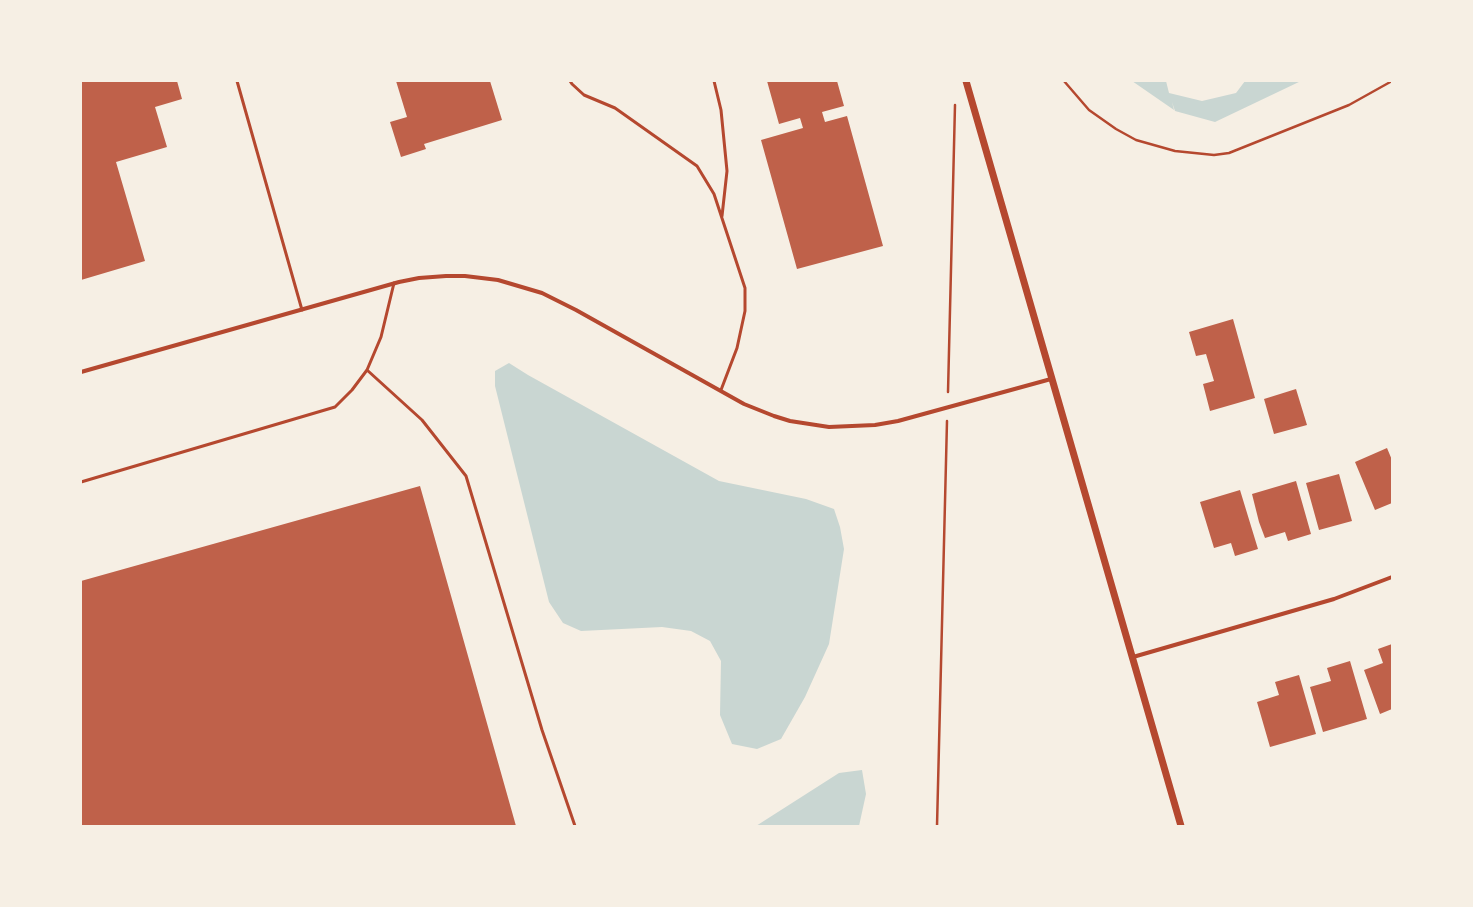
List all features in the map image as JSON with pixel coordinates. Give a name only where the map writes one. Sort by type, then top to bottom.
[{"type":"street","points":[[966,81],[1181,826]]},
{"type":"street","points":[[81,372],[394,283],[446,276],[465,276],[502,281],[530,288],[542,293],[576,310],[744,404],[790,421],[829,427],[875,425],[898,421],[1051,379]]},
{"type":"street","points":[[1133,657],[1334,599],[1392,577]]},
{"type":"lane","points":[[237,81],[302,310]]},
{"type":"lane","points":[[570,81],[584,95],[615,108],[697,166],[714,194],[745,288],[745,311],[737,348],[721,390]]},
{"type":"lane","points":[[714,81],[721,110],[727,171],[722,217]]},
{"type":"lane","points":[[81,482],[335,407],[352,390],[367,370],[381,337],[394,283]]},
{"type":"lane","points":[[367,370],[422,420],[466,476],[542,730],[575,826]]},
{"type":"path","points":[[1064,81],[1089,110],[1106,123],[1136,140],[1175,150],[1214,155],[1229,153],[1349,105],[1392,81]]},
{"type":"path","points":[[937,826],[955,105]]},
{"type":"shaded area","points":[[1132,81],[1166,81],[1169,93],[1202,101],[1236,93],[1245,81],[1301,81],[1215,122],[1175,111],[1172,102],[1174,110]]},
{"type":"shaded area","points":[[509,363],[719,481],[806,499],[834,509],[840,527],[844,549],[829,644],[805,697],[781,739],[757,749],[732,744],[720,715],[721,661],[710,641],[691,631],[662,627],[581,631],[563,623],[549,602],[495,386],[495,371]]},
{"type":"shaded area","points":[[862,770],[866,794],[859,826],[756,826],[839,773]]},
{"type":"building","points":[[81,81],[177,81],[182,99],[155,107],[167,147],[116,162],[145,261],[81,280]]},
{"type":"building","points":[[396,81],[490,81],[502,120],[424,144],[426,149],[401,157],[390,122],[407,117]]},
{"type":"building","points":[[767,81],[837,81],[844,106],[822,112],[825,122],[847,116],[883,246],[797,269],[761,140],[803,128],[800,118],[779,124]]},
{"type":"building","points":[[1233,319],[1255,398],[1210,411],[1203,384],[1214,381],[1206,354],[1196,356],[1189,332]]},
{"type":"building","points":[[1296,389],[1307,425],[1274,434],[1264,399]]},
{"type":"building","points":[[1387,448],[1392,460],[1392,503],[1375,510],[1355,462]]},
{"type":"building","points":[[1339,474],[1352,521],[1319,530],[1306,483]]},
{"type":"building","points":[[1296,481],[1311,534],[1288,541],[1285,532],[1265,538],[1259,522],[1252,494]]},
{"type":"building","points":[[420,486],[516,826],[81,826],[81,581]]},
{"type":"building","points":[[1240,490],[1258,549],[1235,556],[1231,543],[1214,548],[1200,502]]},
{"type":"building","points":[[1392,644],[1392,709],[1380,714],[1364,670],[1383,663],[1378,649]]},
{"type":"building","points":[[1350,661],[1367,719],[1323,732],[1310,687],[1331,681],[1327,668]]},
{"type":"building","points":[[1299,675],[1316,734],[1270,747],[1257,702],[1279,695],[1275,682]]}]
